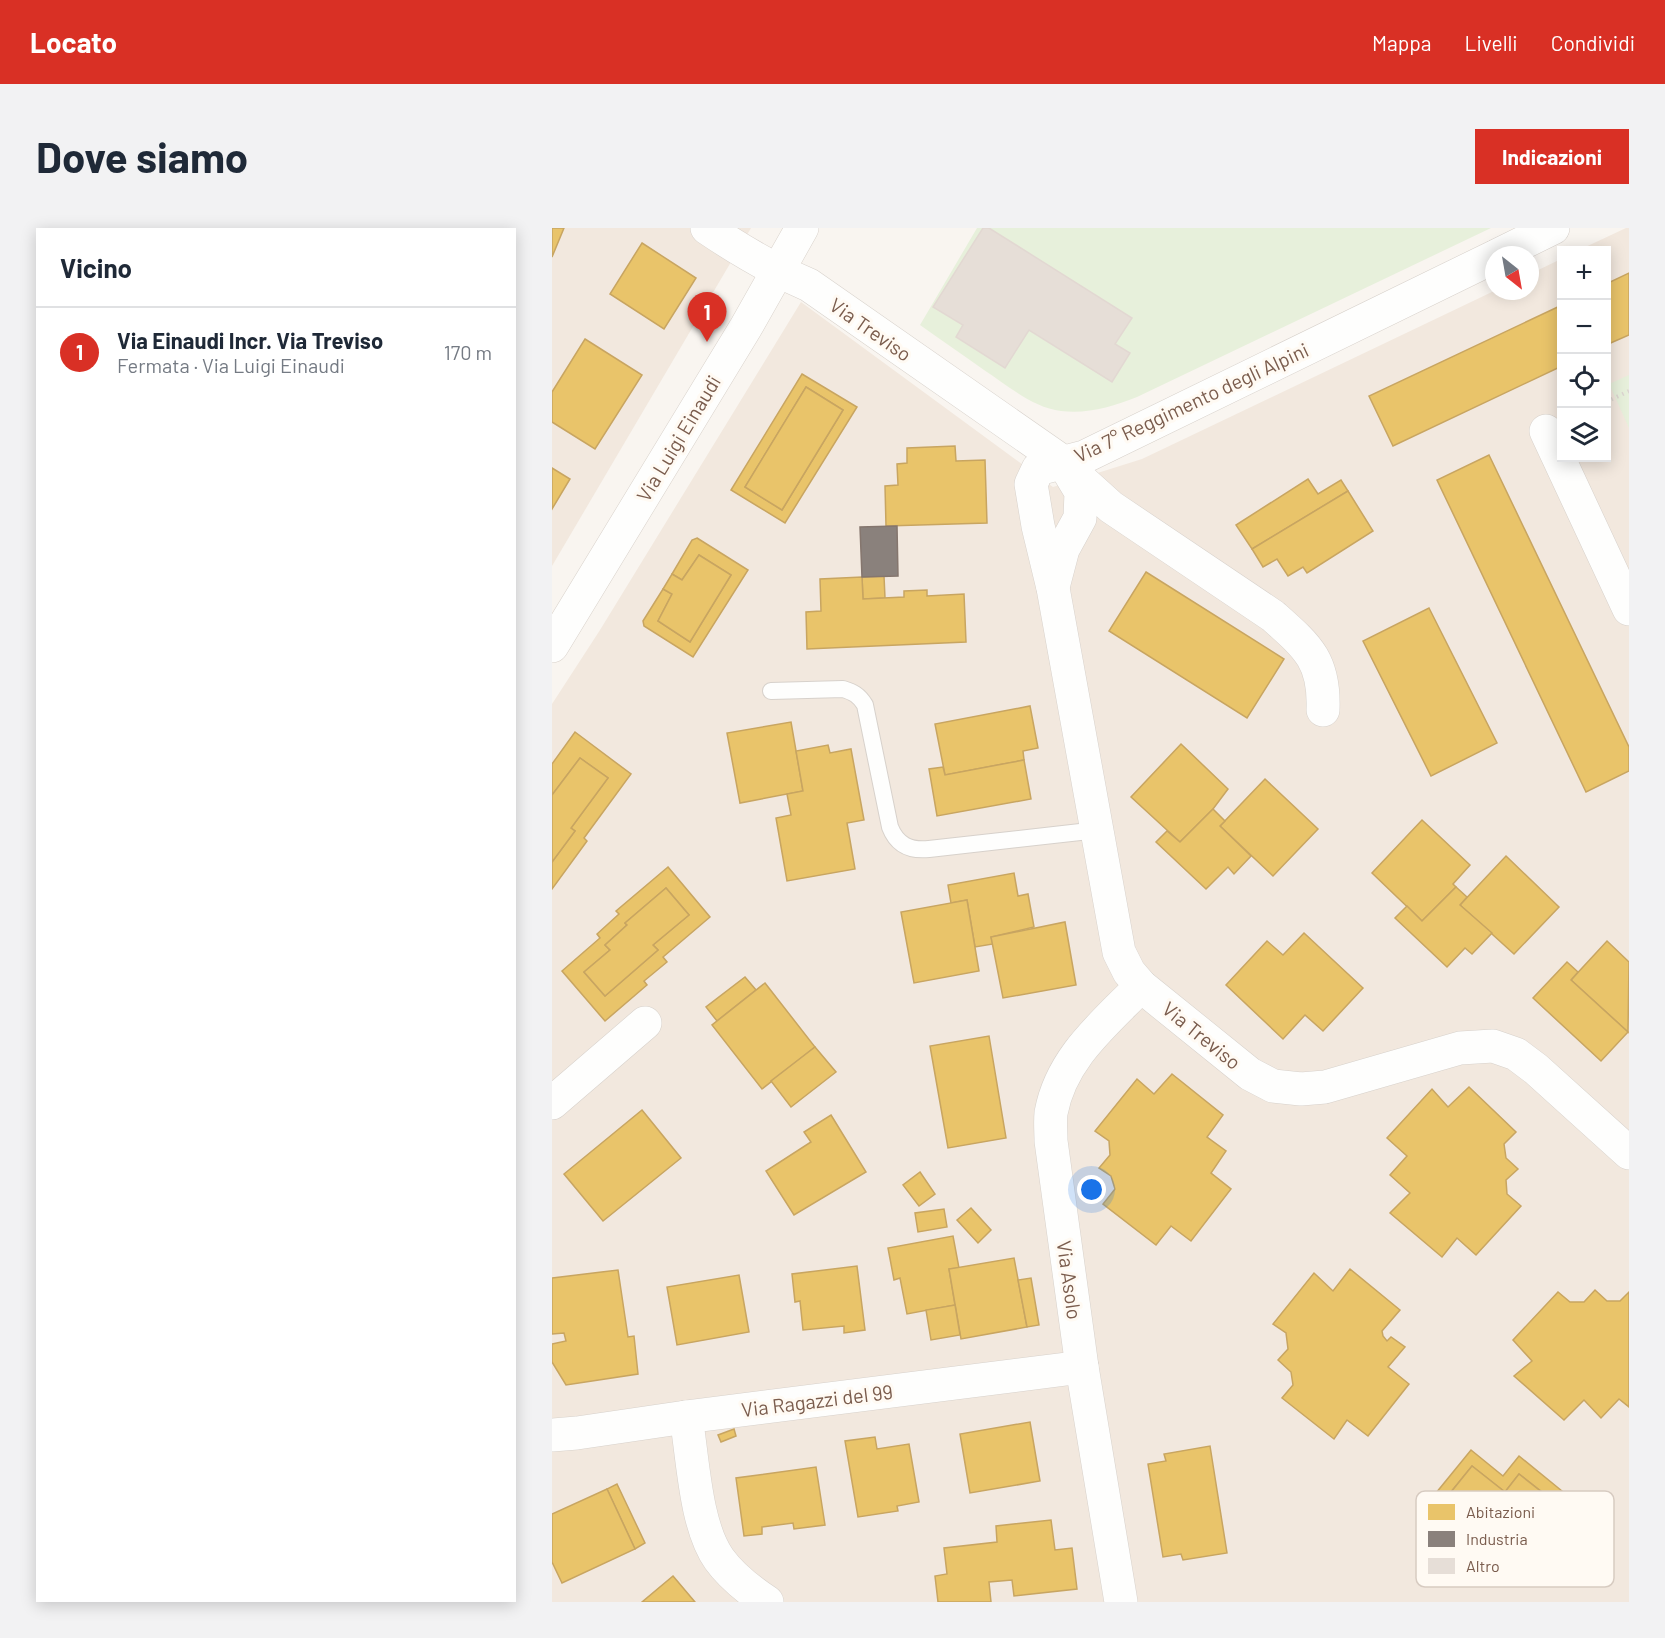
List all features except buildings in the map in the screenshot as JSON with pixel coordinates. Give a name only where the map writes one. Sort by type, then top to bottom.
[{"type":"street","name":"Via Treviso","points":[[707,228],[777,272],[809,285],[1044,457],[1081,492],[1080,518],[1064,549],[1053,588]]},
{"type":"street","name":"Via Luigi Einaudi","points":[[555,636],[746,327],[802,228]]},
{"type":"street","name":"Via 7° Reggimento degli Alpini","points":[[1516,246],[1553,228]]},
{"type":"street","name":"Via 7° Reggimento degli Alpini","points":[[1044,457],[1084,457],[1485,261]]},
{"type":"street","points":[[1546,431],[1629,609]]},
{"type":"street","name":"Via Treviso","points":[[1044,457],[1031,484],[1038,526],[1053,588],[1119,952],[1129,972],[1141,986],[1250,1074],[1273,1086],[1300,1089],[1325,1087],[1460,1048],[1493,1046],[1515,1054],[1536,1069],[1629,1153]]},
{"type":"street","name":"Via 7° Reggimento degli Alpini","points":[[1044,457],[1111,507],[1273,616],[1314,657],[1324,687],[1323,710]]},
{"type":"street","name":"Via Asolo","points":[[1121,1602],[1082,1367],[1051,1141],[1051,1114],[1058,1089],[1083,1044],[1141,986]]},
{"type":"street","points":[[552,1103],[645,1023]]},
{"type":"street","name":"Via Ragazzi del 99","points":[[552,1435],[577,1434],[686,1416],[1082,1367]]},
{"type":"street","points":[[686,1416],[700,1509],[707,1535],[719,1558],[736,1579],[767,1602]]},
{"type":"lane","points":[[771,691],[843,689],[861,698],[865,705],[890,827],[899,843],[907,848],[929,849],[1098,830]]},
{"type":"path","points":[[1611,400],[1629,392]]},
{"type":"shaded area","points":[[552,228],[751,228],[552,566]]},
{"type":"shaded area","points":[[1629,228],[1629,1602],[552,1602],[552,704],[600,630],[801,302],[1053,487],[1142,459],[1485,295],[1485,300],[1539,300],[1539,270],[1557,261],[1557,462],[1611,462],[1611,246],[1588,246]]},
{"type":"green space","points":[[977,228],[1491,228],[1137,397],[1100,409],[1071,412],[1051,409],[1030,401],[920,325]]},
{"type":"green space","points":[[1629,375],[1629,428],[1611,388],[1611,383]]},
{"type":"place","name":"Via Einaudi Incr. Via Treviso","points":[[707,342]]}]
